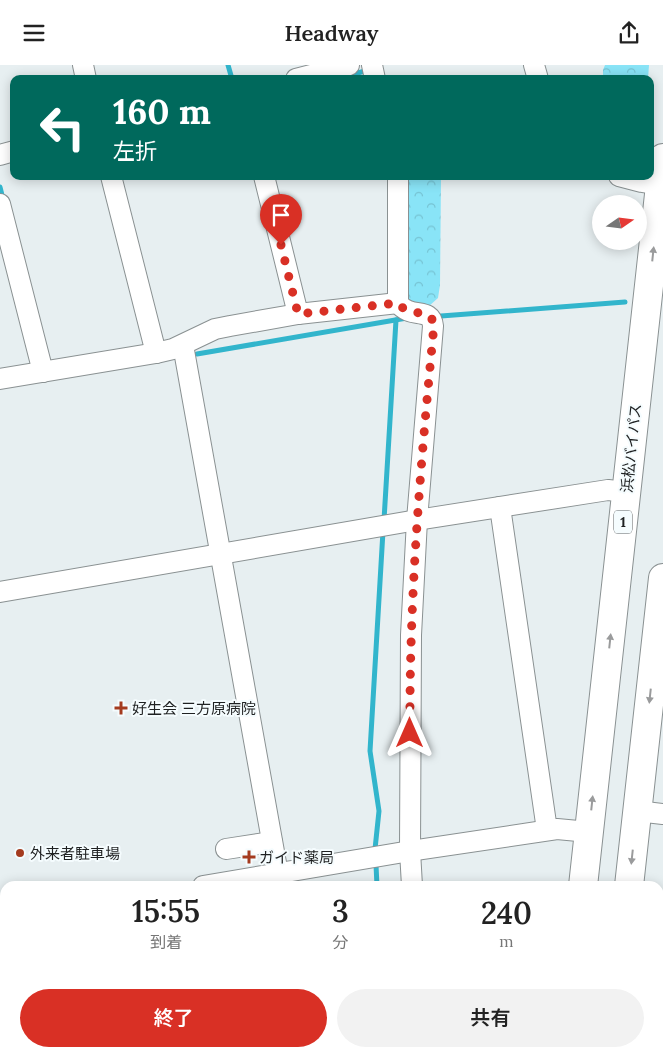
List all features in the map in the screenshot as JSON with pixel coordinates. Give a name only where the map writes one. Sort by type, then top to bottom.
[{"type":"highway","name":"浜松バイパス","points":[[584,881],[662,171]]},
{"type":"highway","points":[[631,452],[663,284]]},
{"type":"highway","points":[[630,881],[650,812],[663,578]]},
{"type":"street","points":[[311,75],[349,65]]},
{"type":"street","points":[[112,180],[156,353]]},
{"type":"street","points":[[265,180],[298,314]]},
{"type":"street","points":[[398,180],[398,303]]},
{"type":"street","points":[[633,180],[642,183],[647,180]]},
{"type":"street","points":[[0,204],[43,372]]},
{"type":"street","points":[[0,379],[156,353],[183,345],[215,329],[298,314],[398,303],[407,311],[425,313],[430,316],[434,325],[417,520],[410,664],[412,881]]},
{"type":"street","points":[[183,345],[278,873]]},
{"type":"street","points":[[0,592],[417,520],[608,490],[626,492]]},
{"type":"street","points":[[500,507],[547,830]]},
{"type":"street","points":[[232,881],[547,830],[589,832]]},
{"type":"street","points":[[226,849],[272,841]]},
{"type":"green space","points":[[605,65],[649,65],[648,75],[603,75]]},
{"type":"green space","points":[[404,180],[441,180],[440,285],[438,298],[428,307],[414,307],[407,298]]},
{"type":"waterway","points":[[228,65],[231,75]]},
{"type":"waterway","points":[[350,75],[365,71]]},
{"type":"waterway","points":[[0,187],[3,199]]},
{"type":"waterway","points":[[441,316],[625,302]]},
{"type":"waterway","points":[[197,354],[407,318]]},
{"type":"waterway","points":[[384,520],[396,320]]},
{"type":"waterway","points":[[375,849],[379,811],[370,751],[383,531]]},
{"type":"waterway","points":[[376,865],[377,881]]},
{"type":"place","name":"好生会 三方原病院","points":[[121,708]]},
{"type":"place","name":"外来者駐車場","points":[[20,853]]},
{"type":"place","name":"ガイド薬局","points":[[249,857]]},
{"type":"route","points":[[281,245],[298,314],[398,303],[407,311],[425,313],[433,320],[417,520],[411,635],[410,733]]}]
